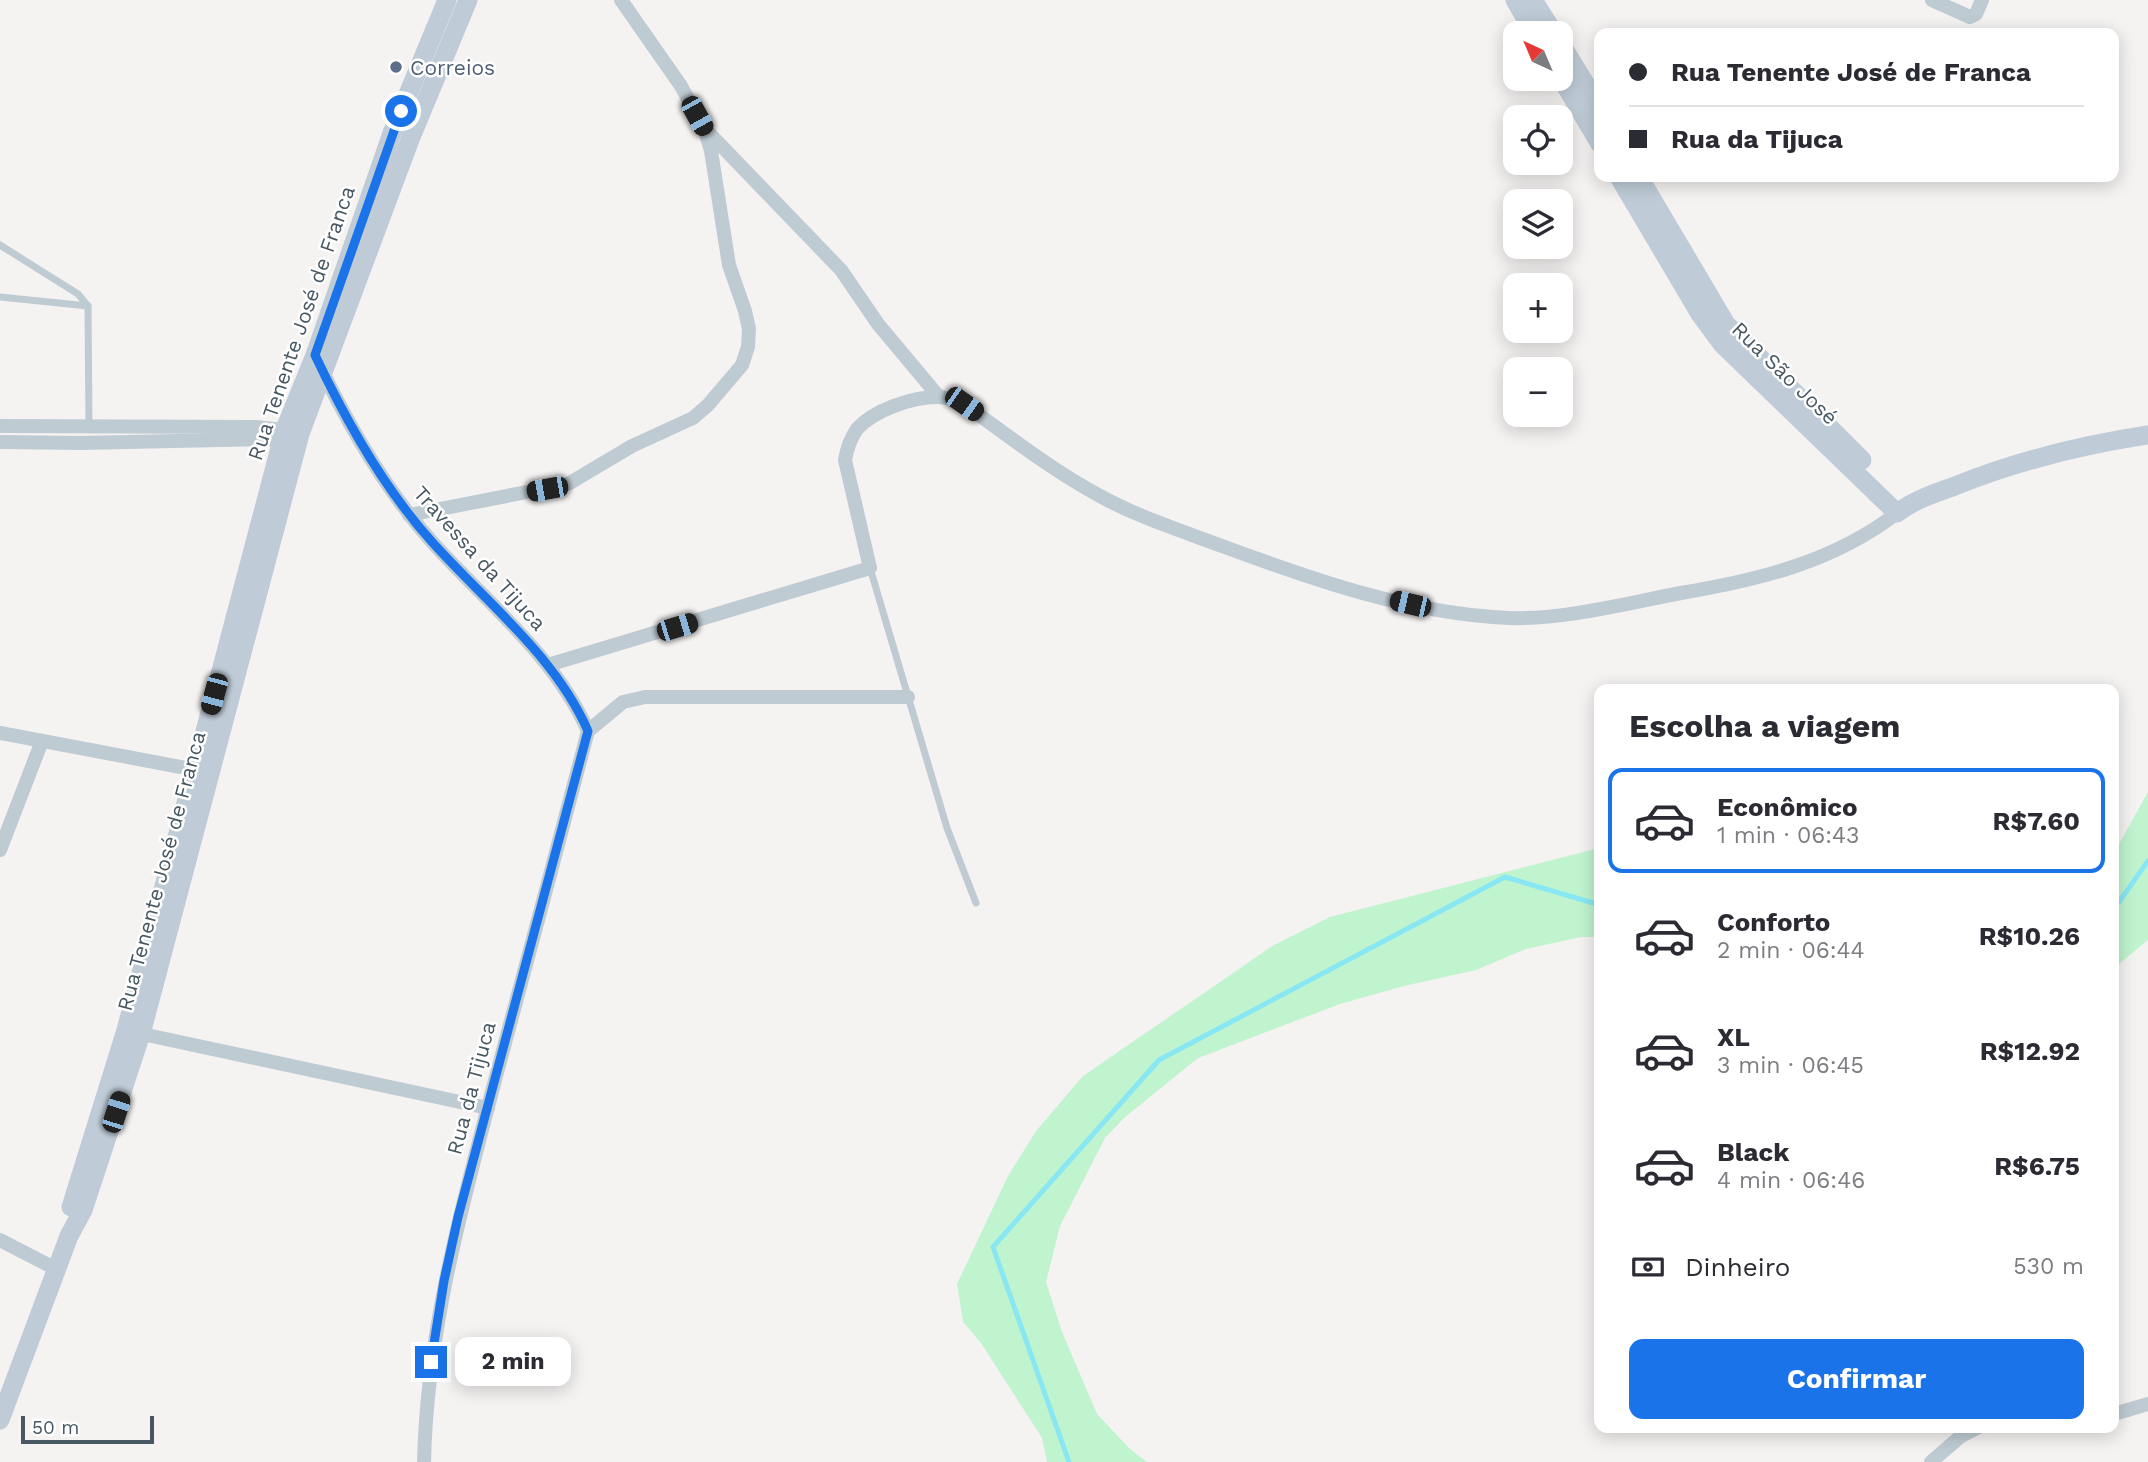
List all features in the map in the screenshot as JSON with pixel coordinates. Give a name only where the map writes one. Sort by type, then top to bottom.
[{"type":"main road","name":"Rua Tenente José de Franca","points":[[319,364],[392,133],[447,0]]},
{"type":"main road","name":"Rua Tenente José de Franca","points":[[0,1420],[69,1236],[83,1210],[134,1032],[291,436],[468,0]]},
{"type":"main road","points":[[1515,0],[1527,21]]},
{"type":"main road","points":[[1533,0],[1546,21]]},
{"type":"main road","points":[[1573,86],[1594,103]]},
{"type":"main road","points":[[1573,87],[1594,131]]},
{"type":"main road","name":"Rua São José","points":[[1622,182],[1700,314],[1721,344],[1901,510]]},
{"type":"main road","name":"Rua São José","points":[[1642,182],[1726,324],[1901,510]]},
{"type":"main road","points":[[1901,510],[1978,477],[2037,458],[2148,435]]},
{"type":"street","points":[[409,515],[568,484],[632,446],[693,418],[708,405],[742,365],[750,329],[729,265],[711,151],[705,130],[681,86],[621,0]]},
{"type":"street","points":[[1932,0],[1967,16],[1976,14],[1982,0]]},
{"type":"street","points":[[705,130],[841,270],[878,324],[939,397]]},
{"type":"street","name":"Travessa da Tijuca","points":[[319,364],[371,457],[409,515],[548,665],[577,705],[588,731]]},
{"type":"street","points":[[548,665],[870,568],[845,460],[848,444],[858,428],[876,415],[915,399],[951,398],[964,404],[1052,467],[1102,497],[1181,531],[1285,569],[1390,600],[1451,613],[1511,618],[1570,613],[1748,582],[1834,552],[1901,510]]},
{"type":"street","points":[[0,426],[256,427],[291,436]]},
{"type":"street","points":[[81,443],[86,427]]},
{"type":"street","points":[[0,442],[81,443],[291,436]]},
{"type":"street","points":[[588,731],[623,702],[646,697],[908,697]]},
{"type":"street","name":"Rua da Tijuca","points":[[424,1462],[425,1414],[444,1281],[458,1217],[588,731]]},
{"type":"street","points":[[0,733],[202,771]]},
{"type":"street","points":[[0,850],[42,741]]},
{"type":"street","points":[[134,1032],[488,1108]]},
{"type":"street","points":[[0,1240],[58,1270]]},
{"type":"street","points":[[2119,1413],[2148,1404]]},
{"type":"street","points":[[1931,1462],[1967,1433]]},
{"type":"lane","points":[[0,244],[78,294],[88,306],[86,427]]},
{"type":"lane","points":[[0,296],[88,306]]},
{"type":"lane","points":[[870,568],[947,828],[976,904]]},
{"type":"green space","points":[[2148,792],[2148,940],[2119,964],[2119,844]]},
{"type":"green space","points":[[1594,849],[1594,937],[1581,937],[1526,949],[1476,970],[1340,1004],[1198,1058],[1124,1118],[1105,1138],[1060,1226],[1046,1282],[1062,1332],[1097,1414],[1130,1449],[1147,1462],[1047,1462],[1042,1438],[981,1343],[963,1322],[957,1284],[1008,1176],[1036,1131],[1083,1076],[1274,945],[1330,917]]},
{"type":"waterway","points":[[2119,902],[2148,861]]},
{"type":"waterway","points":[[1069,1462],[993,1247],[1159,1060],[1505,877],[1594,903]]},
{"type":"place","name":"Correios","points":[[396,67]]},
{"type":"route","points":[[401,111],[315,355],[371,457],[409,515],[544,660],[577,705],[588,731],[458,1217],[431,1362]]}]
